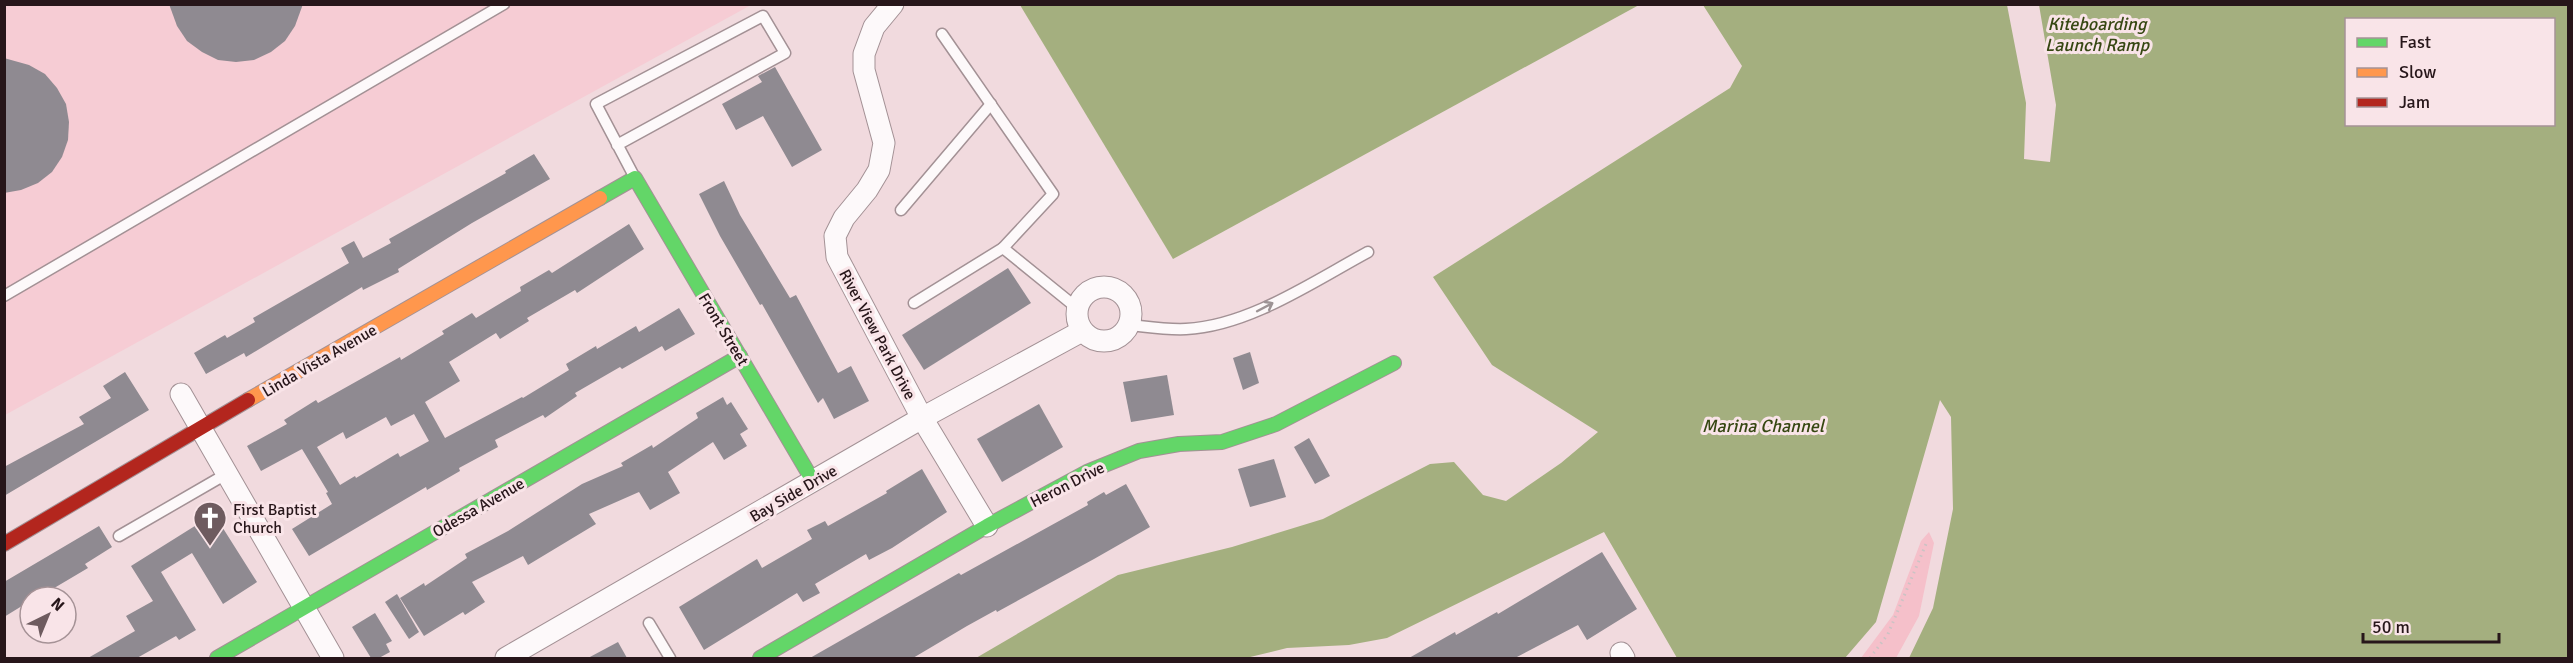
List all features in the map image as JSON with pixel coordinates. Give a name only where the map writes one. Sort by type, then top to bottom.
[{"type":"street","name":"River View Park Drive","points":[[892,4],[874,27],[864,54],[864,70],[884,143],[879,170],[867,190],[844,218],[835,236],[837,257],[922,418],[987,526]]},
{"type":"street","name":"Front Street","points":[[635,178],[813,481]]},
{"type":"street","name":"Linda Vista Avenue","points":[[4,544],[201,427],[635,178]]},
{"type":"street","points":[[1104,287],[1117,290],[1130,306],[1131,325],[1119,338],[1108,342],[1095,341],[1082,331],[1078,322],[1077,308],[1083,297],[1093,289],[1104,287]]},
{"type":"street","name":"Bay Side Drive","points":[[506,658],[922,418],[1082,331]]},
{"type":"street","name":"Odessa Avenue","points":[[217,658],[740,356]]},
{"type":"street","name":"Heron Drive","points":[[760,658],[987,526],[1087,472],[1138,451],[1179,444],[1222,442],[1276,424],[1394,363]]},
{"type":"street","points":[[181,394],[333,658]]},
{"type":"lane","points":[[4,296],[504,4]]},
{"type":"lane","points":[[617,145],[785,53],[763,16],[596,104],[617,145],[635,178]]},
{"type":"lane","points":[[914,303],[1003,248],[1053,194],[942,34]]},
{"type":"lane","points":[[901,210],[991,104]]},
{"type":"lane","points":[[1003,248],[1077,308]]},
{"type":"lane","points":[[1131,325],[1186,329],[1210,326],[1254,313],[1368,252]]},
{"type":"lane","points":[[119,536],[228,473]]},
{"type":"lane","points":[[649,623],[670,658]]},
{"type":"path","points":[[1870,658],[1888,634],[1926,544]]},
{"type":"shaded area","points":[[5,5],[751,5],[5,415]]},
{"type":"shaded area","points":[[1929,532],[1934,543],[1919,616],[1896,658],[1861,658],[1893,615],[1921,541]]},
{"type":"water","points":[[1020,5],[1639,5],[1173,259]]},
{"type":"water","points":[[1703,5],[2007,5],[2026,103],[2024,159],[2050,162],[2056,105],[2039,5],[2568,5],[2568,658],[1909,658],[1933,608],[1953,509],[1951,417],[1940,400],[1876,622],[1845,658],[1677,658],[1604,532],[1387,638],[1349,645],[1287,648],[1246,658],[976,658],[1118,575],[1232,547],[1323,519],[1430,464],[1454,462],[1483,495],[1506,501],[1561,463],[1598,432],[1492,365],[1433,277],[1730,88],[1742,66]]},
{"type":"building","points":[[169,4],[303,4],[295,26],[285,41],[271,52],[254,60],[236,62],[218,60],[187,41],[177,26]]},
{"type":"building","points":[[4,58],[29,65],[45,74],[57,88],[66,104],[69,122],[68,140],[62,157],[52,172],[38,183],[21,190],[4,193]]},
{"type":"building","points":[[775,67],[822,150],[792,167],[763,116],[736,130],[722,104],[762,82],[758,76]]},
{"type":"building","points":[[534,154],[550,179],[472,223],[398,269],[399,272],[363,290],[362,287],[246,357],[244,353],[206,374],[194,353],[225,335],[227,338],[255,322],[253,318],[349,263],[341,248],[354,241],[363,258],[391,243],[389,239],[506,173],[505,171]]},
{"type":"building","points":[[724,181],[740,215],[790,298],[796,295],[838,373],[851,366],[869,401],[834,419],[823,398],[818,403],[762,304],[760,305],[720,236],[699,194]]},
{"type":"building","points":[[629,224],[644,249],[577,293],[575,290],[527,318],[529,321],[500,339],[496,333],[449,362],[460,381],[425,402],[445,438],[523,398],[569,370],[566,364],[596,346],[597,349],[636,326],[639,332],[679,308],[695,334],[665,351],[662,346],[622,369],[620,367],[575,393],[577,396],[545,418],[543,415],[495,440],[498,447],[459,468],[460,471],[427,490],[426,487],[309,556],[292,529],[332,504],[326,493],[328,492],[302,449],[261,471],[247,446],[287,424],[284,420],[316,400],[318,403],[400,357],[401,360],[444,334],[442,331],[472,313],[476,318],[521,291],[520,287],[549,270],[552,273]],"holes":[[[414,414],[429,441],[400,457],[398,453],[340,485],[317,447],[343,432],[346,439],[386,417],[391,426]]]},
{"type":"building","points":[[1008,268],[1031,303],[924,370],[902,335]]},
{"type":"building","points":[[1250,352],[1259,383],[1243,390],[1233,358]]},
{"type":"building","points":[[125,372],[149,410],[4,496],[4,467],[84,424],[79,417],[111,398],[103,386]]},
{"type":"building","points":[[1167,375],[1174,415],[1131,422],[1123,382]]},
{"type":"building","points":[[723,397],[727,405],[731,402],[748,429],[740,434],[747,446],[724,460],[713,442],[668,472],[680,493],[650,510],[639,492],[589,514],[596,524],[528,565],[523,556],[472,582],[485,602],[465,615],[463,612],[424,636],[400,598],[424,583],[425,586],[467,558],[465,554],[508,531],[582,484],[623,466],[621,463],[652,445],[653,448],[698,418],[696,413]]},
{"type":"building","points":[[1039,404],[1063,447],[1002,482],[977,439]]},
{"type":"building","points":[[1309,438],[1330,476],[1315,484],[1294,447]]},
{"type":"building","points":[[1274,459],[1286,497],[1250,507],[1238,469]]},
{"type":"building","points":[[922,469],[947,512],[892,548],[869,560],[866,554],[815,584],[820,593],[803,602],[797,593],[704,650],[679,607],[757,559],[762,568],[812,539],[807,530],[825,521],[828,526],[887,493],[886,491]]},
{"type":"building","points":[[1126,484],[1150,527],[1094,559],[997,612],[996,610],[913,658],[810,658],[959,573],[961,575],[1088,505],[1087,502],[1104,492],[1106,495]]},
{"type":"building","points":[[214,514],[257,582],[223,604],[192,553],[161,572],[196,630],[179,640],[176,636],[137,658],[88,658],[135,631],[126,616],[153,601],[131,566]]},
{"type":"building","points":[[99,526],[112,547],[85,564],[88,568],[59,585],[18,585],[18,608],[4,617],[4,582]]},
{"type":"building","points":[[1602,552],[1637,609],[1587,640],[1578,625],[1515,658],[1409,658],[1455,632],[1456,635],[1497,612],[1498,614]]},
{"type":"building","points":[[397,594],[419,632],[409,639],[385,602]]},
{"type":"building","points":[[375,613],[392,641],[386,644],[390,652],[379,658],[371,658],[352,627]]},
{"type":"building","points":[[618,642],[627,658],[588,658]]},
{"type":"traffic: fast","points":[[600,198],[635,178],[813,481]]},
{"type":"traffic: fast","points":[[217,658],[740,356]]},
{"type":"traffic: fast","points":[[760,658],[987,526],[1087,472],[1139,451],[1179,444],[1222,442],[1276,424],[1394,363]]},
{"type":"traffic: slow","points":[[248,400],[600,198]]},
{"type":"traffic: jam","points":[[4,544],[248,400]]},
{"type":"place","name":"First Baptist Church","points":[[210,547]]},
{"type":"water label","name":"Kiteboarding Launch Ramp","points":[[2097,34]]},
{"type":"water label","name":"Marina Channel","points":[[1763,426]]}]
